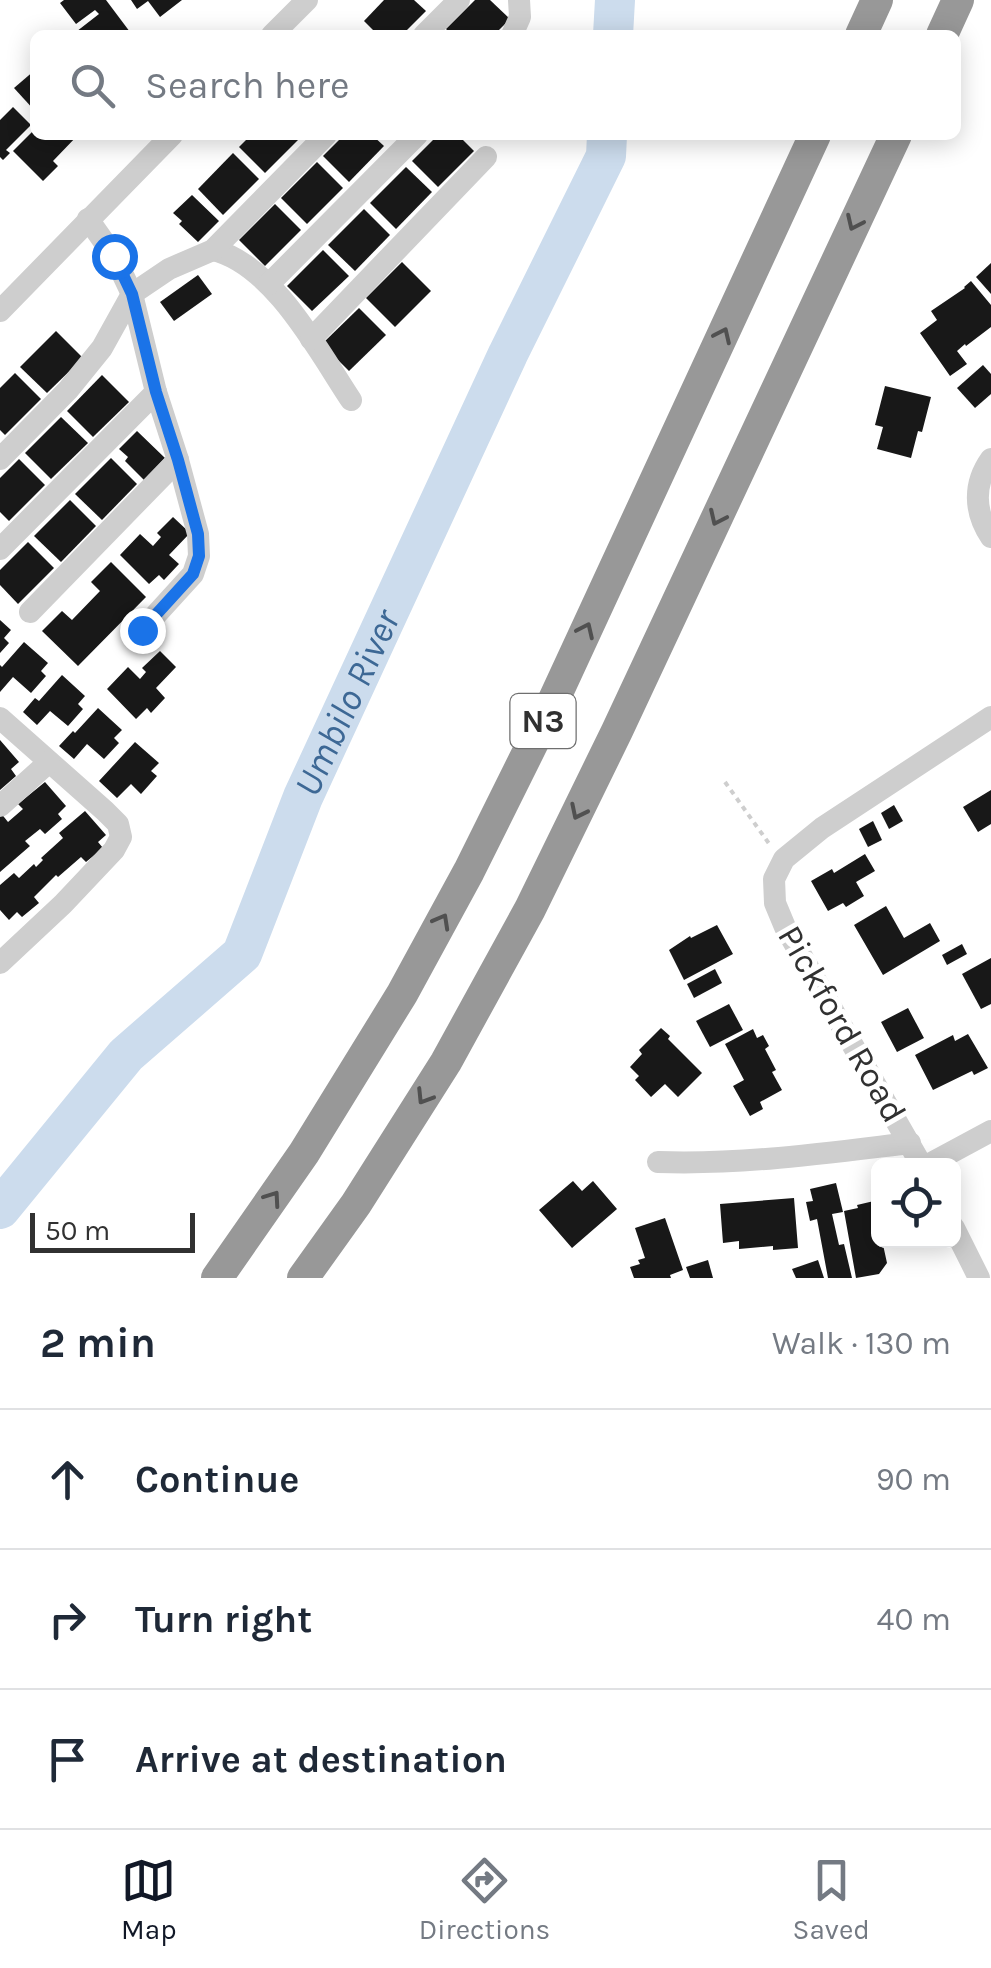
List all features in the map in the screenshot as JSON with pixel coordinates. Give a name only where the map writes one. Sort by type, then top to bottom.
[{"type":"highway","points":[[863,30],[878,0]]},
{"type":"highway","points":[[944,30],[958,0]]},
{"type":"highway","name":"N3","points":[[217,1278],[304,1153],[402,994],[470,871],[551,706],[813,140]]},
{"type":"highway","name":"N3","points":[[303,1278],[356,1204],[446,1062],[530,909],[894,140]]},
{"type":"street","points":[[277,30],[307,0]]},
{"type":"street","points":[[429,30],[459,0]]},
{"type":"street","points":[[514,30],[520,18],[520,0]]},
{"type":"street","points":[[0,311],[167,140]]},
{"type":"street","points":[[0,459],[68,390],[102,348],[132,294],[169,269],[214,250],[321,140]]},
{"type":"street","points":[[269,284],[411,140]]},
{"type":"street","points":[[310,339],[486,156]]},
{"type":"street","points":[[88,220],[114,256],[132,294],[198,534],[199,556],[193,574],[142,630]]},
{"type":"street","points":[[214,250],[232,254],[269,284],[351,400]]},
{"type":"street","points":[[0,549],[156,392]]},
{"type":"street","points":[[991,459],[984,469],[977,497],[980,522],[991,537]]},
{"type":"street","points":[[30,612],[178,460]]},
{"type":"street","points":[[784,859],[822,828],[991,717]]},
{"type":"street","points":[[0,718],[118,824],[121,837],[114,850],[63,904],[0,963]]},
{"type":"street","points":[[0,806],[49,762]]},
{"type":"street","name":"Pickford Road","points":[[784,859],[774,880],[775,904],[784,927],[919,1158]]},
{"type":"street","points":[[939,1158],[991,1130]]},
{"type":"street","points":[[658,1162],[773,1158],[910,1143]]},
{"type":"street","points":[[961,1243],[978,1278]]},
{"type":"path","points":[[725,782],[764,839],[784,859]]},
{"type":"building","points":[[106,0],[128,30],[78,30],[99,14],[95,10],[76,24],[60,3]]},
{"type":"building","points":[[131,0],[182,0],[160,17],[148,1],[137,9]]},
{"type":"building","points":[[384,0],[414,0],[426,11],[407,30],[373,30],[364,21]]},
{"type":"building","points":[[475,0],[490,0],[510,19],[499,30],[446,29]]},
{"type":"building","points":[[30,74],[30,106],[14,88]]},
{"type":"building","points":[[13,107],[30,124],[6,150],[10,153],[3,160],[0,157],[0,120]]},
{"type":"building","points":[[30,134],[30,140],[73,140],[53,161],[58,166],[43,181],[13,151]]},
{"type":"building","points":[[246,140],[298,140],[265,173],[239,147]]},
{"type":"building","points":[[339,140],[377,140],[384,146],[349,182],[323,156]]},
{"type":"building","points":[[433,140],[463,140],[474,151],[438,187],[412,161]]},
{"type":"building","points":[[233,153],[259,179],[223,215],[198,189]]},
{"type":"building","points":[[317,162],[343,188],[307,224],[281,198]]},
{"type":"building","points":[[406,167],[432,192],[396,229],[370,203]]},
{"type":"building","points":[[192,195],[219,221],[198,242],[173,213]]},
{"type":"building","points":[[275,204],[301,230],[265,266],[239,240]]},
{"type":"building","points":[[364,209],[390,235],[355,271],[328,245]]},
{"type":"building","points":[[323,250],[349,276],[312,311],[287,286]]},
{"type":"building","points":[[402,262],[431,291],[395,327],[366,298]]},
{"type":"building","points":[[991,263],[991,294],[976,277]]},
{"type":"building","points":[[198,275],[212,294],[174,321],[160,302]]},
{"type":"building","points":[[971,281],[991,305],[991,327],[957,351],[967,364],[950,376],[920,333],[937,320],[931,311]]},
{"type":"building","points":[[359,308],[386,335],[349,371],[322,344]]},
{"type":"building","points":[[56,331],[83,358],[47,393],[20,367]]},
{"type":"building","points":[[983,365],[991,374],[991,394],[975,408],[957,388]]},
{"type":"building","points":[[15,373],[41,399],[5,435],[0,430],[0,388]]},
{"type":"building","points":[[102,375],[129,402],[93,437],[67,411]]},
{"type":"building","points":[[885,386],[931,397],[911,458],[877,449],[883,427],[875,425]]},
{"type":"building","points":[[61,417],[88,443],[51,479],[25,453]]},
{"type":"building","points":[[137,431],[165,458],[144,480],[119,449]]},
{"type":"building","points":[[111,458],[137,484],[102,520],[75,494]]},
{"type":"building","points":[[19,459],[45,485],[9,521],[0,512],[0,478]]},
{"type":"building","points":[[70,500],[96,526],[61,562],[34,536]]},
{"type":"building","points":[[173,517],[190,533],[169,555],[179,564],[164,580],[159,575],[149,584],[120,555],[140,534],[153,546],[161,537],[157,533]]},
{"type":"building","points":[[28,542],[54,568],[18,604],[0,585],[0,570]]},
{"type":"building","points":[[111,562],[146,597],[78,666],[42,631],[62,611],[72,620],[100,591],[91,582]]},
{"type":"building","points":[[0,620],[11,630],[4,638],[9,643],[0,653]]},
{"type":"building","points":[[24,642],[48,663],[41,671],[46,676],[31,693],[13,677],[0,692],[0,665]]},
{"type":"building","points":[[160,651],[176,667],[156,688],[165,698],[151,713],[147,708],[136,719],[107,689],[128,667],[140,679],[146,672],[142,668]]},
{"type":"building","points":[[62,675],[85,696],[78,704],[83,709],[68,726],[50,711],[37,725],[23,712],[35,698],[39,701]]},
{"type":"building","points":[[98,708],[122,730],[114,738],[119,743],[104,759],[87,744],[74,759],[59,746]]},
{"type":"building","points":[[0,740],[19,762],[11,769],[16,776],[0,790]]},
{"type":"building","points":[[135,742],[159,763],[151,771],[157,776],[141,794],[131,784],[117,798],[99,781]]},
{"type":"building","points":[[45,782],[66,806],[58,814],[62,819],[45,834],[40,829],[25,841],[30,846],[0,872],[0,812],[8,822],[23,809],[18,804]]},
{"type":"building","points":[[991,790],[991,824],[978,832],[963,807]]},
{"type":"building","points":[[894,805],[903,821],[889,829],[881,813]]},
{"type":"building","points":[[85,811],[106,835],[98,842],[103,848],[86,862],[81,857],[56,875],[34,897],[39,903],[22,917],[17,912],[9,920],[0,910],[0,885],[14,873],[19,878],[34,864],[36,867],[63,838],[59,833]]},
{"type":"building","points":[[873,821],[882,840],[868,847],[859,829]]},
{"type":"building","points":[[865,854],[875,871],[856,882],[864,896],[846,907],[843,903],[828,911],[811,881],[832,869],[834,873]]},
{"type":"building","points":[[886,906],[904,938],[930,923],[940,941],[883,975],[854,925]]},
{"type":"building","points":[[717,925],[733,954],[684,980],[669,950]]},
{"type":"building","points":[[962,944],[967,954],[947,965],[942,955]]},
{"type":"building","points":[[991,958],[991,1004],[981,1009],[962,974]]},
{"type":"building","points":[[715,969],[722,983],[694,998],[687,984]]},
{"type":"building","points":[[729,1004],[743,1030],[710,1047],[696,1021]]},
{"type":"building","points":[[908,1008],[924,1038],[897,1052],[881,1022]]},
{"type":"building","points":[[661,1028],[702,1073],[678,1097],[665,1084],[651,1097],[635,1080],[639,1076],[630,1067],[642,1054],[639,1050]]},
{"type":"building","points":[[753,1029],[757,1038],[763,1035],[769,1046],[765,1049],[782,1090],[760,1102],[763,1109],[750,1116],[733,1086],[744,1080],[725,1044]]},
{"type":"building","points":[[968,1034],[988,1068],[974,1075],[972,1071],[933,1090],[915,1055],[953,1035],[955,1041]]},
{"type":"building","points":[[573,1181],[582,1191],[593,1181],[617,1209],[572,1248],[539,1210]]},
{"type":"building","points":[[836,1183],[843,1212],[832,1214],[852,1278],[828,1278],[817,1219],[810,1221],[806,1202],[813,1201],[810,1189]]},
{"type":"building","points":[[794,1198],[798,1248],[739,1249],[739,1241],[723,1243],[720,1204]]},
{"type":"building","points":[[871,1202],[871,1248],[884,1248],[887,1263],[879,1274],[856,1278],[844,1211],[858,1208],[857,1205]]},
{"type":"building","points":[[665,1218],[683,1270],[670,1275],[671,1278],[634,1278],[630,1267],[645,1258],[635,1228]]},
{"type":"building","points":[[708,1260],[713,1278],[690,1278],[686,1267]]},
{"type":"building","points":[[818,1260],[824,1278],[796,1278],[792,1269]]},
{"type":"waterway","name":"Umbilo River","points":[[613,30],[615,0]]},
{"type":"waterway","name":"Umbilo River","points":[[0,1209],[126,1055],[242,954],[303,797],[508,354],[606,156],[607,140]]},
{"type":"route","points":[[114,256],[132,294],[198,534],[199,556],[193,574],[142,630]]}]
